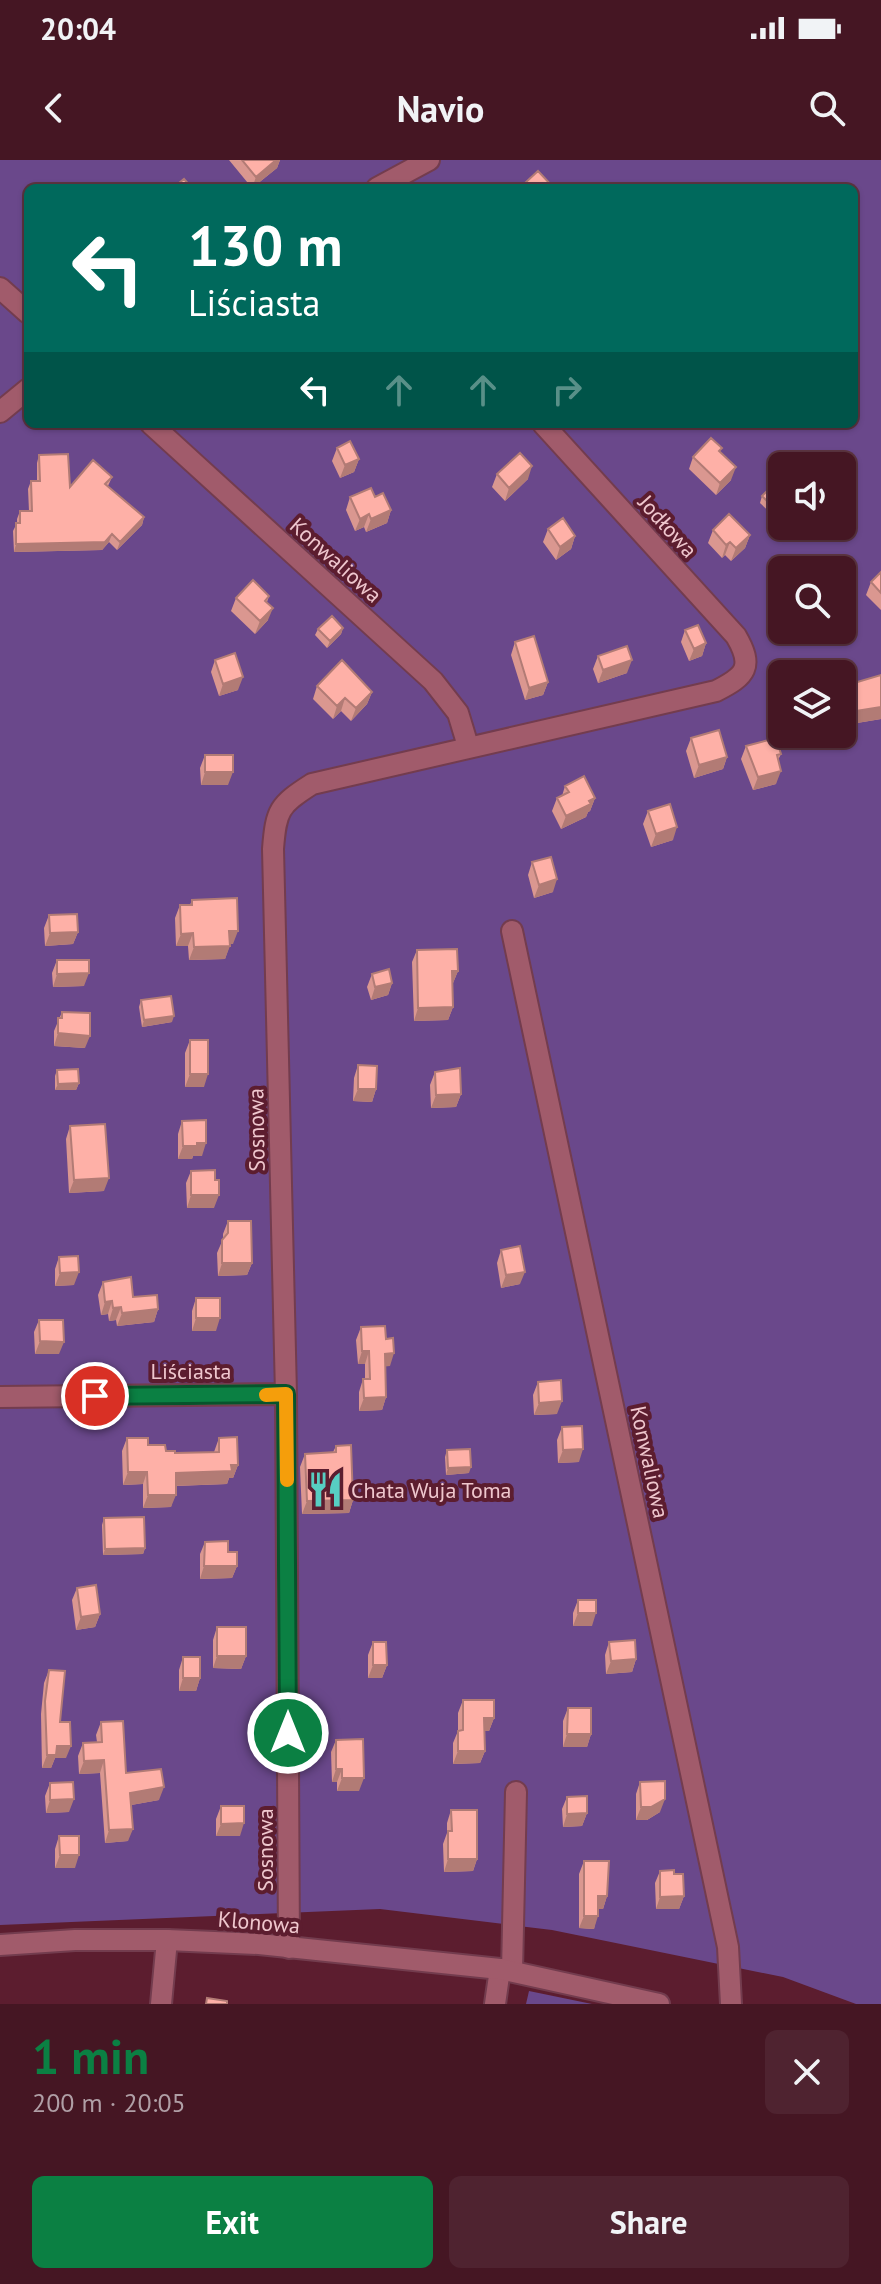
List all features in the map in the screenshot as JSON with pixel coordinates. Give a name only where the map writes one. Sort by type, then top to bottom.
[{"type":"street","points":[[384,184],[429,160]]},
{"type":"street","points":[[0,288],[24,309]]},
{"type":"street","points":[[0,412],[24,392]]},
{"type":"street","name":"Konwaliowa","points":[[155,428],[433,681],[458,713],[468,746]]},
{"type":"street","name":"Jodłowa","points":[[547,428],[736,636],[745,652],[747,665]]},
{"type":"street","name":"Sosnowa","points":[[289,1948],[286,1394],[273,849],[275,819],[289,798],[312,784],[716,691],[738,680],[747,665]]},
{"type":"street","name":"Konwaliowa","points":[[512,931],[728,1947],[731,2004]]},
{"type":"street","name":"Liściasta","points":[[0,1397],[286,1394]]},
{"type":"street","points":[[495,2004],[506,1970],[516,1792]]},
{"type":"street","name":"Klonowa","points":[[0,1945],[75,1940],[259,1944],[506,1970],[659,2004]]},
{"type":"street","points":[[161,2004],[167,1940]]},
{"type":"shaded area","points":[[0,160],[881,160],[881,2004],[856,2004],[783,1977],[552,1930],[380,1909],[0,1925]]},
{"type":"shaded area","points":[[529,1991],[592,2004],[526,2004]]},
{"type":"building","points":[[242,160],[276,160],[256,177]]},
{"type":"building","points":[[538,171],[550,184],[526,184]]},
{"type":"building","points":[[711,438],[722,448],[719,451],[736,467],[720,483],[693,457]]},
{"type":"building","points":[[350,441],[359,459],[345,465],[337,448]]},
{"type":"building","points":[[520,453],[532,466],[509,488],[497,474]]},
{"type":"building","points":[[68,454],[70,487],[93,460],[112,477],[105,484],[144,517],[120,542],[112,534],[105,542],[16,544],[16,523],[20,523],[20,511],[32,511],[31,481],[40,481],[39,455]]},
{"type":"building","points":[[371,488],[375,497],[383,493],[391,510],[371,519],[369,514],[360,519],[350,497]]},
{"type":"building","points":[[729,514],[750,535],[736,548],[730,542],[726,545],[713,530]]},
{"type":"building","points":[[563,518],[575,536],[560,547],[548,529]]},
{"type":"building","points":[[881,572],[881,593],[871,582]]},
{"type":"building","points":[[253,580],[269,596],[265,601],[273,608],[260,621],[236,598]]},
{"type":"building","points":[[332,616],[343,628],[330,641],[318,629]]},
{"type":"building","points":[[698,625],[706,643],[694,649],[685,630]]},
{"type":"building","points":[[534,636],[548,682],[529,688],[515,642]]},
{"type":"building","points":[[627,646],[632,660],[603,670],[598,656]]},
{"type":"building","points":[[235,653],[243,677],[223,684],[215,660]]},
{"type":"building","points":[[342,660],[372,692],[356,708],[345,698],[337,706],[317,686]]},
{"type":"building","points":[[881,675],[881,707],[856,711],[856,682]]},
{"type":"building","points":[[719,730],[727,757],[699,765],[691,738]]},
{"type":"building","points":[[768,740],[768,748],[779,748],[781,754],[777,755],[781,771],[758,777],[746,746]]},
{"type":"building","points":[[205,755],[233,755],[233,772],[205,772]]},
{"type":"building","points":[[584,776],[595,798],[589,801],[591,804],[566,816],[557,798],[569,792],[565,786]]},
{"type":"building","points":[[670,804],[677,827],[656,834],[648,811]]},
{"type":"building","points":[[551,857],[557,879],[539,885],[532,862]]},
{"type":"building","points":[[237,898],[238,931],[229,931],[230,946],[194,947],[193,933],[181,934],[180,905],[192,905],[192,900]]},
{"type":"building","points":[[77,914],[78,932],[50,933],[49,915]]},
{"type":"building","points":[[457,949],[458,971],[452,971],[453,1007],[418,1008],[417,950]]},
{"type":"building","points":[[57,960],[89,960],[89,973],[57,974]]},
{"type":"building","points":[[389,969],[392,983],[375,987],[372,974]]},
{"type":"building","points":[[171,996],[174,1016],[144,1020],[141,1000]]},
{"type":"building","points":[[62,1012],[90,1013],[90,1036],[58,1033],[58,1018],[62,1018]]},
{"type":"building","points":[[190,1040],[208,1040],[208,1074],[190,1074]]},
{"type":"building","points":[[358,1065],[377,1066],[376,1089],[358,1089]]},
{"type":"building","points":[[460,1068],[461,1094],[436,1095],[435,1072]]},
{"type":"building","points":[[78,1069],[79,1083],[58,1084],[57,1070]]},
{"type":"building","points":[[206,1120],[206,1143],[183,1146],[182,1121]]},
{"type":"building","points":[[105,1124],[109,1178],[74,1180],[70,1126]]},
{"type":"building","points":[[215,1170],[219,1195],[191,1195],[191,1171]]},
{"type":"building","points":[[228,1221],[251,1221],[252,1263],[222,1263],[222,1240],[228,1233]]},
{"type":"building","points":[[520,1246],[525,1272],[506,1275],[501,1250]]},
{"type":"building","points":[[78,1256],[79,1272],[60,1273],[59,1257]]},
{"type":"building","points":[[131,1277],[133,1297],[157,1295],[158,1309],[122,1313],[121,1307],[113,1308],[112,1301],[105,1302],[103,1282]]},
{"type":"building","points":[[196,1298],[220,1298],[220,1318],[196,1318]]},
{"type":"building","points":[[39,1320],[63,1320],[64,1342],[40,1341]]},
{"type":"building","points":[[385,1326],[386,1339],[393,1338],[394,1353],[385,1354],[386,1397],[364,1398],[363,1379],[370,1379],[369,1351],[362,1351],[361,1327]]},
{"type":"building","points":[[561,1380],[562,1401],[539,1403],[538,1382]]},
{"type":"building","points":[[582,1426],[583,1449],[563,1450],[562,1427]]},
{"type":"building","points":[[237,1437],[238,1465],[231,1465],[232,1471],[176,1473],[176,1495],[148,1495],[147,1472],[128,1472],[127,1438],[148,1438],[148,1445],[165,1445],[166,1451],[175,1453],[219,1452],[219,1438]]},
{"type":"building","name":"Chata Wuja Toma","points":[[351,1445],[353,1500],[307,1501],[305,1454],[336,1452],[336,1446]]},
{"type":"building","points":[[470,1449],[471,1467],[448,1468],[447,1450]]},
{"type":"building","points":[[144,1517],[145,1548],[105,1549],[104,1518]]},
{"type":"building","points":[[228,1541],[228,1552],[237,1552],[237,1566],[204,1566],[205,1542]]},
{"type":"building","points":[[96,1585],[100,1614],[81,1617],[77,1588]]},
{"type":"building","points":[[578,1600],[596,1600],[596,1613],[578,1613]]},
{"type":"building","points":[[217,1627],[246,1627],[246,1656],[217,1656]]},
{"type":"building","points":[[635,1640],[636,1659],[611,1661],[609,1642]]},
{"type":"building","points":[[373,1642],[386,1642],[387,1665],[373,1665]]},
{"type":"building","points":[[183,1657],[200,1657],[200,1678],[183,1678]]},
{"type":"building","points":[[49,1670],[65,1671],[60,1722],[70,1722],[71,1746],[57,1746],[56,1755],[47,1755],[45,1701]]},
{"type":"building","points":[[463,1700],[494,1700],[494,1718],[484,1718],[485,1751],[458,1751],[458,1731],[463,1730]]},
{"type":"building","points":[[568,1708],[591,1708],[591,1734],[567,1734]]},
{"type":"building","points":[[123,1721],[126,1773],[161,1769],[164,1787],[130,1793],[133,1829],[109,1830],[104,1760],[84,1761],[83,1743],[102,1742],[101,1722]]},
{"type":"building","points":[[363,1739],[364,1778],[342,1778],[342,1769],[336,1769],[336,1740]]},
{"type":"building","points":[[665,1781],[665,1799],[651,1807],[641,1807],[640,1782]]},
{"type":"building","points":[[73,1782],[74,1799],[50,1800],[50,1783]]},
{"type":"building","points":[[587,1796],[587,1813],[567,1814],[567,1797]]},
{"type":"building","points":[[221,1806],[244,1806],[244,1823],[221,1824]]},
{"type":"building","points":[[451,1810],[477,1810],[477,1859],[448,1859]]},
{"type":"building","points":[[59,1836],[79,1836],[79,1855],[60,1855]]},
{"type":"building","points":[[584,1861],[609,1861],[607,1896],[598,1896],[598,1916],[584,1916]]},
{"type":"building","points":[[674,1870],[674,1874],[683,1874],[684,1896],[660,1897],[660,1871]]},
{"type":"building","points":[[207,1998],[227,2001],[227,2004],[206,2004]]},
{"type":"slow traffic","points":[[266,1395],[286,1394],[287,1480]]},
{"type":"place","name":"Chata Wuja Toma","points":[[325,1490]]},
{"type":"route","points":[[95,1396],[286,1394],[288,1733]]}]
